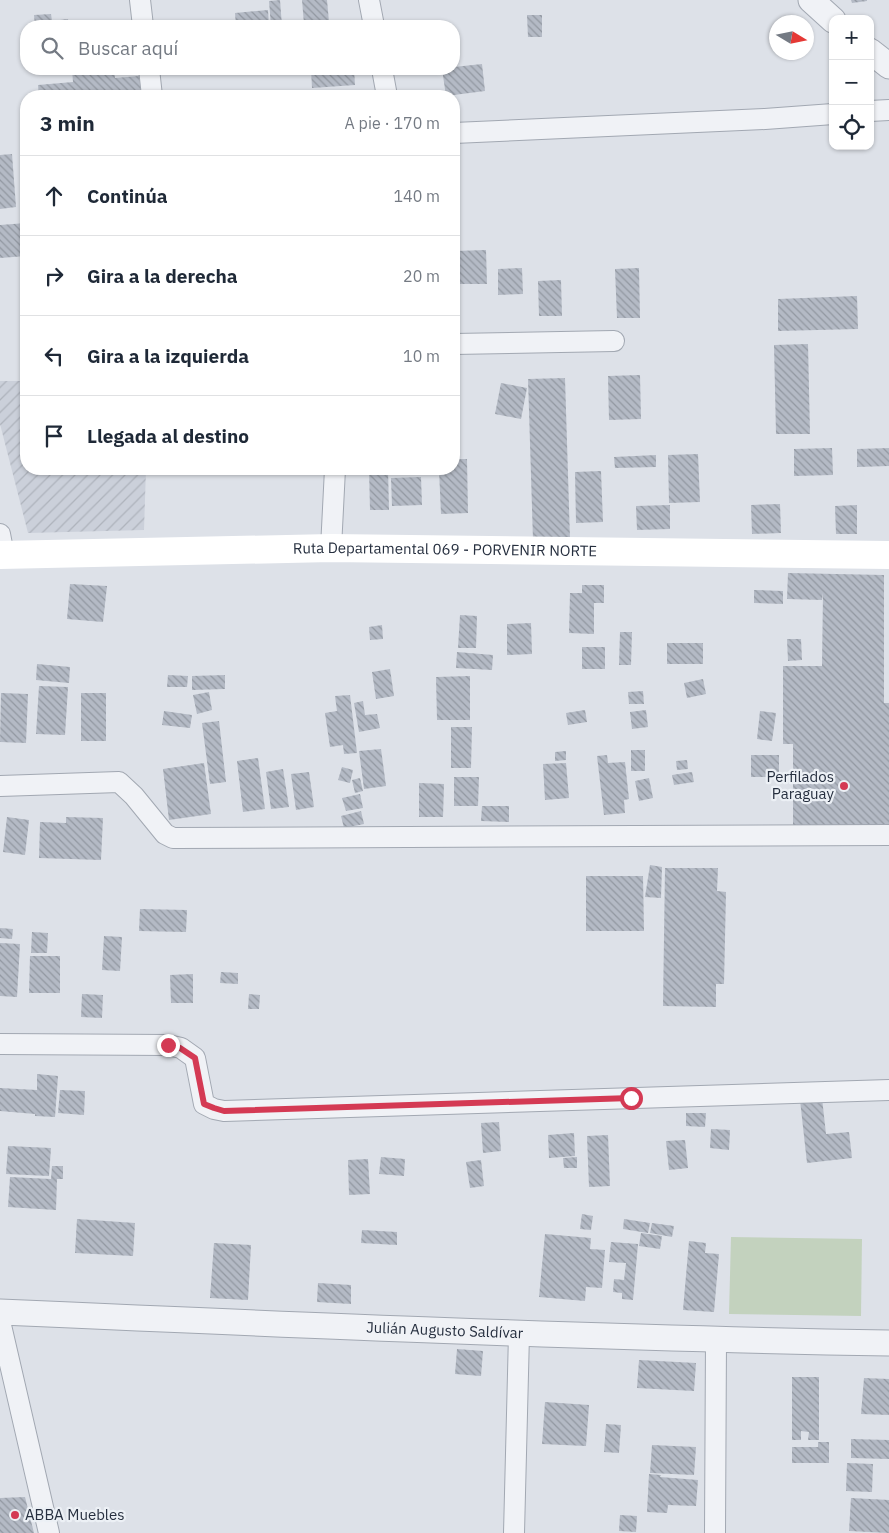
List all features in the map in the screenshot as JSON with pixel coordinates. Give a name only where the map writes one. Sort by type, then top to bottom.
[{"type":"main road","name":"Ruta Departamental 069 - PORVENIR NORTE","points":[[1,548],[331,548],[889,555]]},
{"type":"street","points":[[140,0],[142,20]]},
{"type":"street","points":[[369,0],[373,20]]},
{"type":"street","points":[[811,0],[829,16]]},
{"type":"street","points":[[874,53],[889,66]]},
{"type":"street","points":[[150,75],[151,90]]},
{"type":"street","points":[[383,75],[386,90]]},
{"type":"street","points":[[874,111],[889,110]]},
{"type":"street","points":[[460,133],[765,119],[829,114]]},
{"type":"street","points":[[460,344],[614,341]]},
{"type":"street","points":[[331,548],[335,475]]},
{"type":"street","points":[[0,786],[119,782],[134,796],[165,834],[173,838],[889,835]]},
{"type":"street","points":[[0,1044],[168,1045],[180,1048],[195,1058],[204,1104],[224,1111],[889,1090]]},
{"type":"street","name":"Julián Augusto Saldívar","points":[[0,1312],[519,1334],[889,1343]]},
{"type":"street","points":[[0,1321],[49,1533]]},
{"type":"street","points":[[514,1533],[519,1334]]},
{"type":"street","points":[[715,1533],[716,1340]]},
{"type":"shaded area","points":[[0,381],[20,381],[20,475],[146,475],[144,530],[28,533],[0,424]]},
{"type":"green space","points":[[731,1237],[862,1239],[861,1316],[729,1314]]},
{"type":"building","points":[[280,0],[282,20],[271,20],[269,1]]},
{"type":"building","points":[[302,0],[327,0],[329,20],[304,20]]},
{"type":"building","points":[[851,0],[867,0],[867,1],[852,3]]},
{"type":"building","points":[[268,10],[269,20],[236,20],[235,13]]},
{"type":"building","points":[[51,14],[52,20],[34,20],[34,15]]},
{"type":"building","points":[[527,15],[542,15],[542,37],[528,37]]},
{"type":"building","points":[[482,64],[485,91],[460,94],[460,90],[445,90],[443,75],[460,75],[460,66]]},
{"type":"building","points":[[72,75],[115,75],[115,78],[139,76],[140,90],[38,90],[38,85],[73,82]]},
{"type":"building","points":[[311,75],[354,75],[355,85],[312,88]]},
{"type":"building","points":[[12,154],[16,207],[0,209],[0,155]]},
{"type":"building","points":[[20,223],[20,256],[0,258],[0,225]]},
{"type":"building","points":[[486,250],[487,284],[460,284],[460,251]]},
{"type":"building","points":[[522,268],[523,294],[498,295],[498,269]]},
{"type":"building","points":[[639,268],[640,318],[617,318],[615,269]]},
{"type":"building","points":[[561,280],[562,316],[539,316],[538,281]]},
{"type":"building","points":[[857,296],[858,329],[778,331],[778,299]]},
{"type":"building","points":[[808,344],[810,434],[776,434],[774,345]]},
{"type":"building","points":[[640,375],[641,419],[609,420],[608,376]]},
{"type":"building","points":[[565,378],[570,539],[533,540],[528,379]]},
{"type":"building","points":[[501,383],[527,388],[521,419],[495,414]]},
{"type":"building","points":[[832,448],[833,475],[794,476],[794,449]]},
{"type":"building","points":[[889,448],[889,466],[857,467],[857,449]]},
{"type":"building","points":[[698,454],[700,502],[669,503],[668,455]]},
{"type":"building","points":[[656,455],[656,467],[615,468],[614,457]]},
{"type":"building","points":[[460,459],[467,459],[468,513],[441,514],[439,475],[460,475]]},
{"type":"building","points":[[601,471],[603,522],[576,523],[575,472]]},
{"type":"building","points":[[369,475],[388,475],[389,510],[370,510]]},
{"type":"building","points":[[421,477],[422,505],[392,506],[391,478]]},
{"type":"building","points":[[780,504],[781,533],[752,534],[751,505]]},
{"type":"building","points":[[670,505],[670,529],[637,530],[636,506]]},
{"type":"building","points":[[857,505],[857,534],[836,534],[835,506]]},
{"type":"building","points":[[788,573],[884,575],[884,703],[889,703],[889,826],[793,826],[793,744],[783,744],[783,666],[822,666],[823,593],[822,600],[787,599]]},
{"type":"building","points":[[70,584],[107,586],[103,622],[67,619]]},
{"type":"building","points":[[582,585],[604,585],[604,603],[594,603],[594,634],[569,633],[570,593],[582,593]]},
{"type":"building","points":[[754,590],[783,591],[783,604],[754,603]]},
{"type":"building","points":[[460,615],[477,616],[476,648],[458,648]]},
{"type":"building","points":[[531,623],[532,654],[507,655],[507,624]]},
{"type":"building","points":[[382,625],[383,639],[370,640],[369,627]]},
{"type":"building","points":[[620,632],[632,632],[631,665],[619,665]]},
{"type":"building","points":[[787,639],[801,639],[802,660],[788,661]]},
{"type":"building","points":[[667,643],[703,643],[703,664],[667,664]]},
{"type":"building","points":[[582,647],[605,647],[605,669],[582,669]]},
{"type":"building","points":[[457,652],[493,655],[492,670],[456,668]]},
{"type":"building","points":[[37,664],[70,667],[69,683],[36,680]]},
{"type":"building","points":[[390,669],[394,696],[376,699],[372,672]]},
{"type":"building","points":[[168,675],[188,676],[187,687],[167,687]]},
{"type":"building","points":[[225,675],[225,689],[192,690],[192,676]]},
{"type":"building","points":[[470,676],[470,720],[437,720],[436,677]]},
{"type":"building","points":[[703,679],[706,694],[687,698],[684,683]]},
{"type":"building","points":[[39,686],[68,687],[65,735],[36,734]]},
{"type":"building","points":[[643,691],[644,704],[629,704],[628,692]]},
{"type":"building","points":[[209,692],[212,710],[197,714],[193,695]]},
{"type":"building","points":[[1,693],[28,694],[26,743],[0,742]]},
{"type":"building","points":[[81,693],[106,693],[106,741],[81,741]]},
{"type":"building","points":[[350,695],[357,753],[344,754],[343,745],[330,747],[325,713],[337,711],[335,696]]},
{"type":"building","points":[[363,701],[365,715],[377,714],[380,728],[359,732],[354,703]]},
{"type":"building","points":[[585,710],[587,722],[568,725],[566,713]]},
{"type":"building","points":[[646,710],[648,727],[632,729],[630,712]]},
{"type":"building","points":[[164,711],[192,715],[190,728],[162,725]]},
{"type":"building","points":[[760,711],[776,713],[772,741],[757,739]]},
{"type":"building","points":[[219,721],[226,782],[210,784],[202,723]]},
{"type":"building","points":[[451,727],[472,727],[471,768],[451,768]]},
{"type":"building","points":[[381,749],[386,786],[364,789],[359,751]]},
{"type":"building","points":[[631,750],[645,750],[645,771],[631,771]]},
{"type":"building","points":[[566,751],[566,760],[555,761],[555,752]]},
{"type":"building","points":[[607,755],[608,763],[625,762],[629,799],[624,800],[625,813],[604,815],[597,756]]},
{"type":"building","points":[[751,755],[779,755],[779,777],[751,777]]},
{"type":"building","points":[[258,758],[265,809],[243,812],[237,761]]},
{"type":"building","points":[[687,760],[688,769],[677,770],[676,761]]},
{"type":"building","points":[[204,763],[211,814],[169,820],[163,769]]},
{"type":"building","points":[[566,763],[569,798],[545,800],[543,764]]},
{"type":"building","points":[[342,767],[353,770],[350,783],[338,780]]},
{"type":"building","points":[[283,769],[289,807],[271,809],[266,772]]},
{"type":"building","points":[[309,772],[314,807],[296,810],[291,774]]},
{"type":"building","points":[[692,772],[694,782],[674,785],[672,775]]},
{"type":"building","points":[[454,777],[479,777],[478,806],[454,806]]},
{"type":"building","points":[[360,778],[363,791],[355,793],[352,780]]},
{"type":"building","points":[[649,778],[653,798],[639,801],[635,781]]},
{"type":"building","points":[[419,783],[444,784],[443,817],[419,817]]},
{"type":"building","points":[[360,794],[363,808],[346,811],[342,798]]},
{"type":"building","points":[[482,806],[509,806],[509,822],[481,821]]},
{"type":"building","points":[[361,811],[364,824],[344,828],[341,816]]},
{"type":"building","points":[[7,817],[29,820],[25,855],[3,852]]},
{"type":"building","points":[[66,817],[103,818],[101,860],[39,858],[40,822],[66,823]]},
{"type":"building","points":[[650,865],[662,867],[661,898],[645,897]]},
{"type":"building","points":[[665,868],[718,868],[717,891],[726,892],[724,984],[716,984],[716,1007],[663,1006]]},
{"type":"building","points":[[586,876],[643,876],[644,931],[586,931]]},
{"type":"building","points":[[140,909],[187,910],[186,932],[139,931]]},
{"type":"building","points":[[0,928],[13,929],[12,939],[0,938]]},
{"type":"building","points":[[32,932],[48,933],[47,953],[31,953]]},
{"type":"building","points":[[104,936],[122,937],[120,971],[102,970]]},
{"type":"building","points":[[0,943],[20,944],[17,997],[0,996]]},
{"type":"building","points":[[30,956],[60,956],[60,993],[29,993]]},
{"type":"building","points":[[221,972],[238,973],[238,984],[220,983]]},
{"type":"building","points":[[193,974],[193,1003],[171,1003],[170,975]]},
{"type":"building","points":[[82,994],[103,995],[102,1018],[81,1017]]},
{"type":"building","points":[[249,994],[260,995],[259,1009],[248,1009]]},
{"type":"building","points":[[37,1074],[58,1076],[55,1117],[0,1111],[0,1088],[37,1090]]},
{"type":"building","points":[[60,1090],[85,1091],[84,1115],[58,1113]]},
{"type":"building","points":[[822,1098],[826,1134],[849,1132],[852,1158],[807,1163],[800,1100]]},
{"type":"building","points":[[686,1113],[706,1113],[705,1127],[686,1126]]},
{"type":"building","points":[[499,1122],[501,1151],[483,1153],[481,1123]]},
{"type":"building","points":[[711,1129],[730,1130],[729,1150],[710,1148]]},
{"type":"building","points":[[574,1133],[575,1156],[549,1158],[548,1135]]},
{"type":"building","points":[[608,1135],[610,1186],[589,1187],[587,1136]]},
{"type":"building","points":[[685,1140],[688,1168],[669,1170],[666,1141]]},
{"type":"building","points":[[8,1146],[51,1148],[49,1176],[6,1174]]},
{"type":"building","points":[[381,1157],[405,1159],[404,1176],[379,1174]]},
{"type":"building","points":[[577,1157],[577,1168],[564,1168],[563,1158]]},
{"type":"building","points":[[368,1159],[370,1194],[349,1195],[348,1160]]},
{"type":"building","points":[[481,1160],[484,1186],[470,1188],[466,1162]]},
{"type":"building","points":[[52,1166],[63,1166],[63,1179],[57,1179],[56,1210],[8,1207],[10,1177],[51,1179]]},
{"type":"building","points":[[582,1214],[593,1216],[591,1230],[580,1229]]},
{"type":"building","points":[[77,1219],[135,1223],[133,1256],[75,1253]]},
{"type":"building","points":[[624,1219],[650,1223],[648,1233],[623,1229]]},
{"type":"building","points":[[652,1223],[674,1226],[672,1237],[650,1233]]},
{"type":"building","points":[[362,1230],[397,1232],[397,1245],[361,1243]]},
{"type":"building","points":[[641,1233],[662,1236],[660,1249],[639,1246]]},
{"type":"building","points":[[545,1234],[591,1238],[590,1249],[605,1250],[602,1288],[586,1287],[585,1301],[539,1297]]},
{"type":"building","points":[[689,1241],[706,1243],[705,1253],[719,1254],[714,1312],[683,1310]]},
{"type":"building","points":[[611,1242],[638,1244],[633,1300],[622,1299],[622,1293],[613,1292],[614,1279],[624,1280],[626,1263],[609,1262]]},
{"type":"building","points":[[214,1243],[251,1245],[248,1300],[210,1298]]},
{"type":"building","points":[[318,1283],[351,1285],[351,1304],[317,1302]]},
{"type":"building","points":[[457,1349],[483,1351],[481,1376],[455,1374]]},
{"type":"building","points":[[639,1360],[696,1363],[694,1391],[637,1388]]},
{"type":"building","points":[[792,1377],[819,1377],[819,1440],[808,1440],[809,1432],[801,1431],[801,1440],[792,1440]]},
{"type":"building","points":[[864,1378],[889,1379],[889,1415],[861,1414]]},
{"type":"building","points":[[545,1402],[589,1405],[586,1446],[542,1444]]},
{"type":"building","points":[[606,1424],[621,1425],[619,1453],[604,1452]]},
{"type":"building","points":[[851,1439],[889,1440],[889,1459],[851,1458]]},
{"type":"building","points":[[818,1442],[829,1442],[829,1463],[792,1463],[792,1447],[818,1447]]},
{"type":"building","points":[[652,1445],[696,1447],[694,1475],[650,1473]]},
{"type":"building","points":[[847,1463],[873,1464],[872,1492],[846,1491]]},
{"type":"building","points":[[649,1474],[661,1475],[660,1477],[698,1480],[696,1506],[668,1505],[667,1513],[647,1512]]},
{"type":"building","name":"ABBA Muebles","points":[[25,1497],[34,1533],[0,1533],[0,1498]]},
{"type":"building","points":[[851,1498],[889,1500],[889,1533],[849,1531]]},
{"type":"building","points":[[620,1515],[637,1516],[636,1532],[619,1531]]},
{"type":"place","name":"Perfilados Paraguay","points":[[844,786]]},
{"type":"place","name":"ABBA Muebles","points":[[15,1515]]},
{"type":"route","points":[[168,1045],[180,1048],[195,1058],[204,1104],[224,1111],[631,1098]]}]
